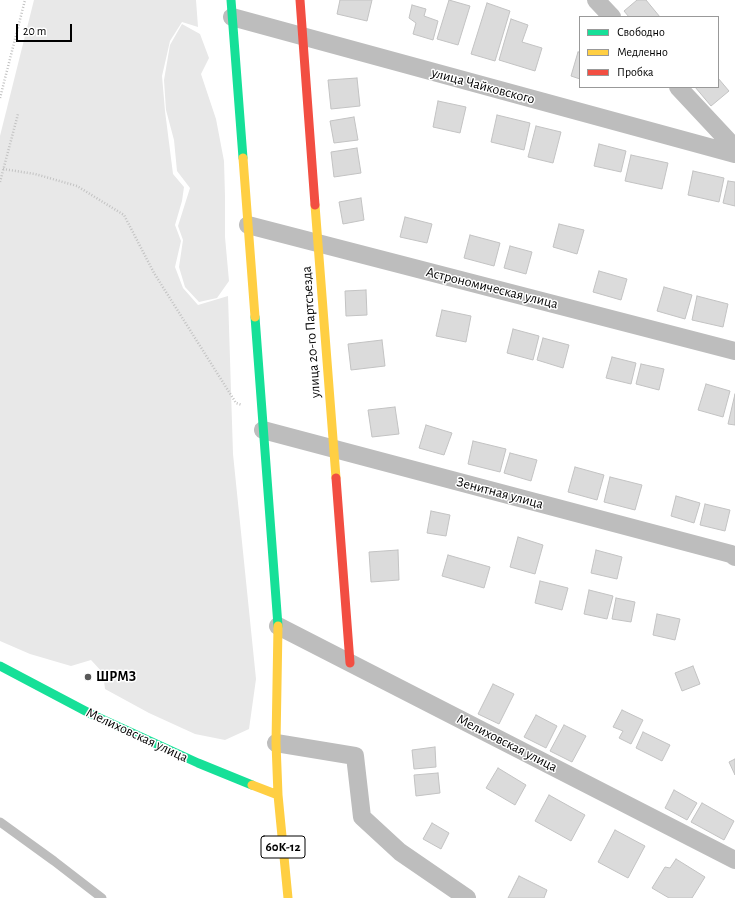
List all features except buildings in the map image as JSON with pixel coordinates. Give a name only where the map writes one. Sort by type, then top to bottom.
[{"type":"main road","name":"улица 20-го Партсъезда","points":[[300,0],[350,662]]},
{"type":"main road","points":[[231,8],[278,626],[276,743],[278,795]]},
{"type":"main road","name":"Мелиховская улица","points":[[0,666],[91,714],[198,763],[278,795]]},
{"type":"main road","name":"60К-12","points":[[278,795],[288,898]]},
{"type":"street","points":[[596,0],[611,16]]},
{"type":"street","name":"улица Чайковского","points":[[231,8],[303,36],[735,154]]},
{"type":"street","points":[[679,88],[735,148]]},
{"type":"street","name":"Астрономическая улица","points":[[248,225],[735,351]]},
{"type":"street","name":"Зенитная улица","points":[[263,422],[334,449],[731,554],[735,558]]},
{"type":"street","name":"Мелиховская улица","points":[[278,626],[735,860]]},
{"type":"street","points":[[276,743],[354,756],[362,817],[400,852],[467,898]]},
{"type":"lane","points":[[0,822],[102,898]]},
{"type":"path","points":[[0,98],[25,0]]},
{"type":"path","points":[[0,182],[18,114]]},
{"type":"path","points":[[4,169],[35,174],[77,186],[124,215],[154,273],[236,403],[263,422]]},
{"type":"shaded area","points":[[34,0],[196,0],[198,27],[182,22],[170,41],[162,76],[173,174],[184,187],[182,201],[175,225],[181,241],[175,267],[183,288],[198,305],[228,296],[233,454],[256,679],[249,729],[225,740],[195,734],[149,713],[105,689],[103,673],[91,660],[71,666],[30,654],[0,641],[0,136]]},
{"type":"shaded area","points":[[182,24],[200,34],[209,58],[201,74],[216,119],[224,161],[225,237],[229,281],[217,298],[199,302],[185,287],[179,267],[183,240],[178,226],[190,188],[177,171],[174,140],[166,110],[164,80],[170,45]]},
{"type":"traffic: fast","points":[[231,0],[243,158]]},
{"type":"traffic: fast","points":[[255,317],[278,626]]},
{"type":"traffic: fast","points":[[0,666],[91,714],[198,763],[252,785]]},
{"type":"traffic: slow","points":[[243,158],[255,317]]},
{"type":"traffic: slow","points":[[315,205],[336,478]]},
{"type":"traffic: slow","points":[[278,626],[276,743],[278,795]]},
{"type":"traffic: slow","points":[[252,785],[278,795],[288,898]]},
{"type":"traffic: jam","points":[[300,0],[315,205]]},
{"type":"traffic: jam","points":[[336,478],[350,663]]},
{"type":"place","name":"ШРМЗ","points":[[88,677]]}]
